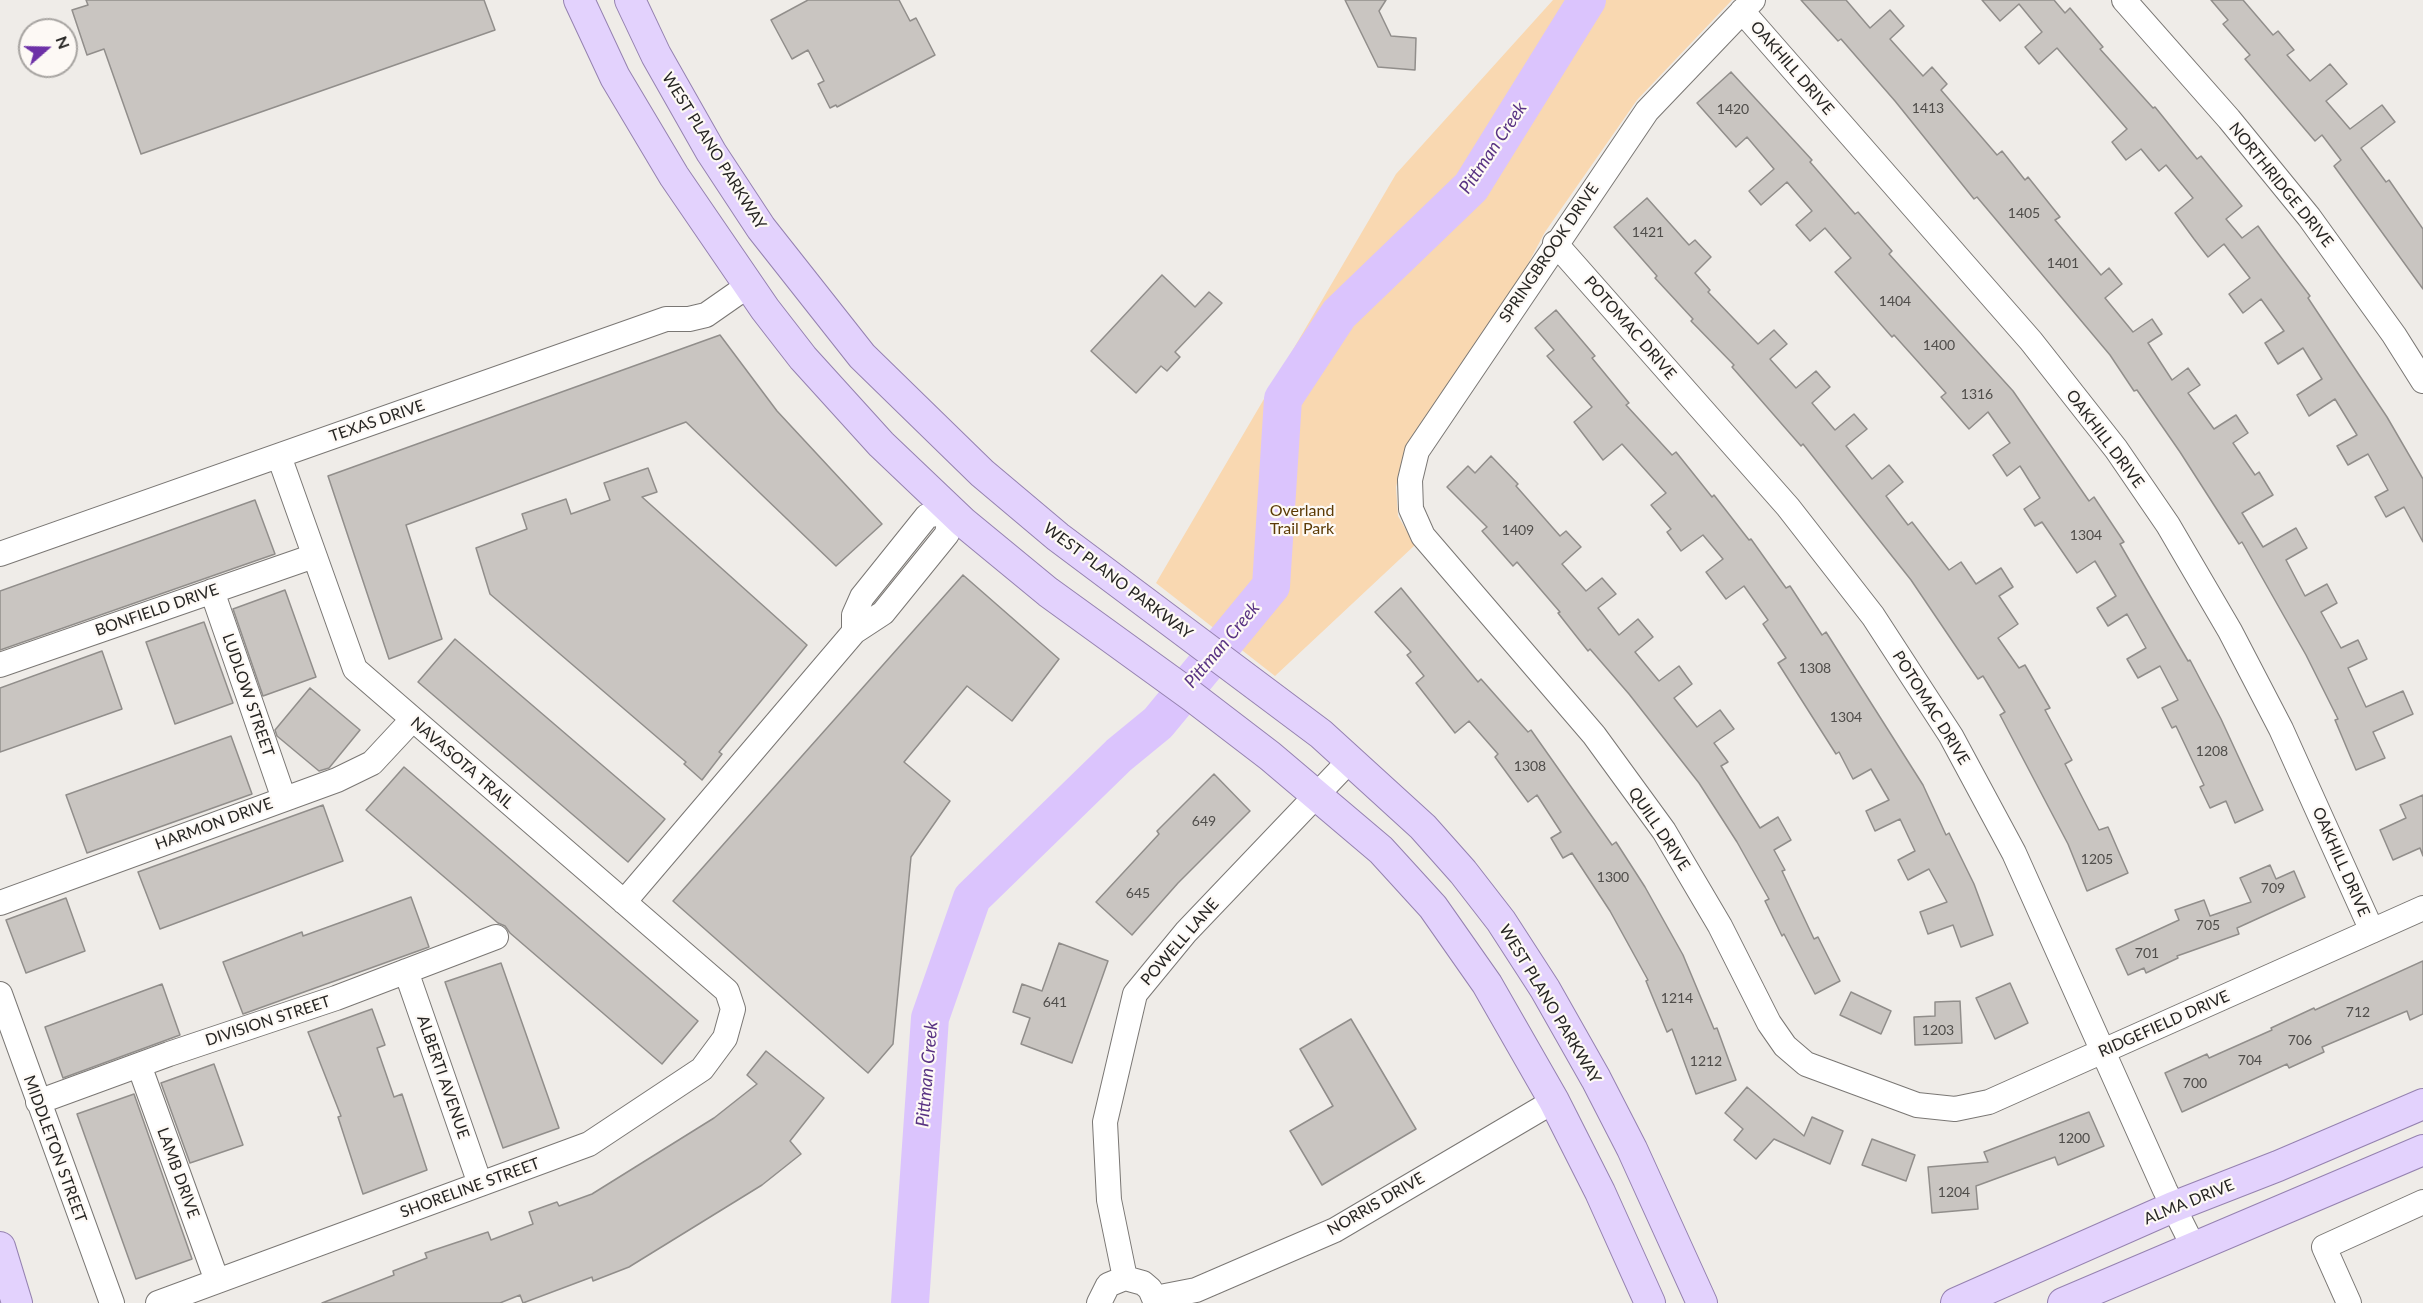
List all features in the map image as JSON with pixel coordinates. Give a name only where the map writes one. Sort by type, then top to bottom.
[{"type":"main road","points":[[579,0],[615,76],[674,176],[749,285],[803,358],[881,444],[951,510],[1048,592],[1218,716],[1317,796],[1381,850],[1432,907],[1488,984],[1554,1101],[1600,1192],[1650,1303]]},
{"type":"main road","name":"WEST PLANO PARKWAY","points":[[630,0],[656,55],[711,152],[761,228],[862,356],[982,473],[1058,537],[1255,683],[1351,759],[1424,827],[1501,921],[1545,989],[1596,1079],[1632,1149],[1702,1303]]},
{"type":"main road","points":[[615,76],[656,55]]},
{"type":"main road","points":[[674,176],[711,152]]},
{"type":"main road","points":[[1554,1101],[1596,1079]]},
{"type":"main road","name":"ALMA DRIVE","points":[[1956,1303],[2173,1208],[2278,1167],[2423,1104]]},
{"type":"main road","points":[[2063,1303],[2423,1150]]},
{"type":"main road","points":[[0,1247],[17,1303]]},
{"type":"street","name":"NORTHRIDGE DRIVE","points":[[2124,0],[2229,119],[2309,217],[2394,335],[2423,381]]},
{"type":"street","name":"SPRINGBROOK DRIVE","points":[[1423,536],[1411,509],[1410,480],[1417,452],[1555,243],[1647,111],[1747,6]]},
{"type":"street","name":"OAKHILL DRIVE","points":[[1747,6],[2031,341],[2122,459],[2168,525],[2230,631],[2281,729],[2372,931]]},
{"type":"street","name":"POTOMAC DRIVE","points":[[1555,243],[1788,507],[1873,616],[1951,736],[2014,853],[2173,1208],[2193,1246]]},
{"type":"street","name":"TEXAS DRIVE","points":[[1,549],[279,456],[666,320],[689,319],[706,315],[749,285]]},
{"type":"street","name":"NAVASOTA TRAIL","points":[[279,456],[351,662],[363,677],[727,991],[733,1009]]},
{"type":"street","points":[[624,902],[854,632],[883,613],[947,534],[951,510]]},
{"type":"street","name":"QUILL DRIVE","points":[[1423,536],[1594,735],[1664,831],[1720,926],[1768,1023],[1785,1046],[1806,1064],[1898,1100]]},
{"type":"street","name":"BONFIELD DRIVE","points":[[0,665],[314,556]]},
{"type":"street","name":"LUDLOW STREET","points":[[212,591],[284,799]]},
{"type":"street","name":"HARMON DRIVE","points":[[0,903],[337,780],[372,763],[412,720]]},
{"type":"street","name":"POWELL LANE","points":[[1125,1278],[1109,1200],[1105,1122],[1135,994],[1186,932],[1351,759]]},
{"type":"street","name":"RIDGEFIELD DRIVE","points":[[1898,1100],[1917,1105],[1955,1109],[1989,1102],[2423,908]]},
{"type":"street","name":"DIVISION STREET","points":[[38,1102],[139,1065],[298,1012],[496,937]]},
{"type":"street","name":"ALBERTI AVENUE","points":[[406,970],[480,1184]]},
{"type":"street","name":"MIDDLETON STREET","points":[[0,994],[112,1303]]},
{"type":"street","name":"SHORELINE STREET","points":[[158,1303],[589,1144],[702,1069],[721,1046],[733,1009]]},
{"type":"street","name":"LAMB DRIVE","points":[[139,1065],[217,1281]]},
{"type":"street","name":"NORRIS DRIVE","points":[[1155,1301],[1196,1290],[1335,1230],[1554,1101]]},
{"type":"street","points":[[2349,1303],[2324,1247],[2423,1202]]},
{"type":"street","points":[[1099,1303],[1107,1286],[1125,1278],[1143,1283],[1155,1301]]},
{"type":"green space","name":"Overland Trail Park","points":[[1553,0],[1732,0],[1637,100],[1545,232],[1474,365],[1403,459],[1396,487],[1398,516],[1415,545],[1275,676],[1156,583],[1396,174]]},
{"type":"building","points":[[86,0],[484,0],[495,30],[141,154],[104,49],[87,55],[78,28],[78,18],[75,18],[72,10],[88,5]]},
{"type":"building","points":[[808,0],[899,0],[910,21],[916,18],[935,55],[837,107],[836,105],[830,108],[818,84],[824,81],[808,50],[792,59],[771,20]]},
{"type":"building","points":[[1345,0],[1386,0],[1379,11],[1391,36],[1416,38],[1415,70],[1378,67]]},
{"type":"building","points":[[1801,0],[1846,0],[1870,28],[1890,10],[1904,26],[1890,39],[1923,76],[1932,67],[1947,84],[1941,90],[1997,155],[2002,151],[2025,180],[2028,177],[2060,217],[2055,220],[2101,275],[2109,268],[2122,284],[2105,298],[2133,332],[2152,319],[2162,334],[2148,343],[2172,380],[2188,368],[2200,385],[2188,393],[2214,429],[2236,415],[2248,433],[2233,443],[2255,475],[2259,472],[2273,495],[2242,513],[2263,547],[2296,528],[2307,548],[2286,560],[2305,596],[2327,584],[2337,603],[2321,612],[2341,648],[2358,640],[2367,659],[2348,668],[2366,707],[2403,691],[2413,714],[2373,732],[2385,758],[2356,770],[2335,720],[2338,719],[2306,655],[2242,542],[2239,544],[2137,390],[2134,391],[2110,355],[1977,197],[1974,199],[1895,101],[1841,39],[1838,41]]},
{"type":"building","points":[[1982,0],[2054,0],[2065,13],[2070,8],[2103,47],[2100,49],[2153,108],[2155,107],[2197,159],[2201,156],[2242,206],[2226,219],[2242,238],[2258,226],[2310,296],[2308,298],[2387,417],[2423,479],[2423,542],[2404,507],[2386,517],[2375,497],[2388,490],[2368,454],[2348,465],[2337,446],[2357,435],[2335,399],[2309,416],[2297,395],[2322,379],[2303,348],[2278,364],[2265,343],[2284,331],[2261,299],[2243,313],[2229,294],[2250,278],[2224,244],[2208,257],[2175,213],[2193,198],[2166,165],[2159,171],[2141,149],[2126,160],[2112,142],[2127,129],[2057,48],[2039,64],[2025,47],[2042,32],[2019,4],[2000,21]]},
{"type":"building","points":[[2211,0],[2243,0],[2273,35],[2278,31],[2294,50],[2287,55],[2310,81],[2330,64],[2347,84],[2326,101],[2350,129],[2382,105],[2395,122],[2361,148],[2386,182],[2389,180],[2423,229],[2423,289],[2334,166],[2341,160],[2322,135],[2315,141],[2245,59],[2250,55],[2223,24],[2228,20]]},
{"type":"building","points":[[1731,72],[1812,160],[1810,162],[1855,214],[1858,212],[1892,251],[1889,254],[2013,391],[2089,501],[2094,497],[2124,542],[2120,544],[2188,661],[2190,660],[2221,719],[2263,810],[2235,823],[2226,801],[2210,808],[2200,787],[2204,785],[2176,726],[2172,728],[2162,708],[2178,700],[2160,666],[2138,678],[2127,659],[2146,648],[2127,614],[2108,626],[2097,608],[2116,596],[2095,561],[2077,573],[2042,522],[2035,526],[2024,509],[2040,498],[2020,466],[2007,476],[1993,455],[2010,443],[1988,412],[1969,429],[1941,397],[1946,393],[1894,335],[1892,337],[1835,272],[1851,258],[1825,228],[1810,241],[1796,225],[1812,211],[1787,182],[1761,205],[1749,191],[1774,169],[1747,137],[1736,147],[1697,103]]},
{"type":"building","points":[[1647,198],[1689,245],[1695,240],[1711,257],[1695,273],[1710,290],[1708,292],[1758,344],[1774,330],[1787,344],[1770,359],[1796,388],[1816,371],[1830,387],[1812,403],[1835,430],[1854,414],[1867,429],[1846,446],[1872,479],[1889,465],[1903,482],[1886,496],[1908,525],[1912,522],[1949,570],[1961,562],[1976,584],[2001,568],[2013,587],[1999,596],[2018,624],[1998,638],[2019,668],[2025,665],[2050,708],[2045,710],[2072,760],[2065,764],[2099,830],[2108,827],[2128,873],[2087,891],[2068,844],[2000,715],[2005,712],[1983,676],[1978,679],[1911,580],[1803,444],[1801,446],[1732,367],[1734,365],[1691,321],[1693,319],[1655,278],[1657,276],[1614,227]]},
{"type":"building","points":[[1162,275],[1195,307],[1209,292],[1222,303],[1175,352],[1180,357],[1167,371],[1161,366],[1136,393],[1091,351]]},
{"type":"building","points":[[1556,310],[1595,356],[1592,358],[1629,403],[1626,405],[1672,455],[1676,452],[1712,497],[1714,495],[1749,540],[1751,539],[1786,588],[1790,586],[1822,635],[1826,632],[1923,785],[1946,835],[1949,833],[1974,884],[1993,935],[1961,947],[1953,925],[1928,934],[1920,912],[1947,902],[1929,869],[1908,880],[1898,860],[1915,851],[1900,819],[1875,831],[1866,811],[1889,800],[1871,769],[1853,779],[1839,752],[1836,754],[1778,663],[1786,658],[1763,624],[1768,620],[1744,586],[1726,599],[1706,572],[1723,559],[1703,535],[1681,551],[1667,532],[1671,529],[1651,505],[1666,493],[1622,444],[1603,460],[1574,422],[1592,407],[1547,356],[1554,350],[1535,328]]},
{"type":"building","points":[[720,335],[777,411],[882,524],[836,566],[686,422],[406,525],[442,639],[389,659],[328,476]]},
{"type":"building","points":[[1491,456],[1518,484],[1516,486],[1560,536],[1566,531],[1581,547],[1562,564],[1586,591],[1602,578],[1616,594],[1598,608],[1619,635],[1638,619],[1653,637],[1635,652],[1659,681],[1679,666],[1692,684],[1674,698],[1697,727],[1720,710],[1734,729],[1714,743],[1728,762],[1721,766],[1760,828],[1778,817],[1791,840],[1774,850],[1785,870],[1782,871],[1814,939],[1818,937],[1840,981],[1815,994],[1765,901],[1769,899],[1737,842],[1699,783],[1629,694],[1590,649],[1588,651],[1558,613],[1560,612],[1517,562],[1513,566],[1482,531],[1487,527],[1447,487],[1468,466],[1475,473]]},
{"type":"building","points":[[648,468],[657,492],[642,497],[807,645],[719,752],[722,754],[702,780],[684,764],[686,762],[490,594],[476,548],[527,529],[522,514],[566,499],[571,514],[610,500],[604,483]]},
{"type":"building","points":[[255,500],[275,554],[0,650],[0,591]]},
{"type":"building","points":[[963,575],[1059,659],[1012,721],[967,686],[904,762],[950,801],[911,857],[893,1044],[868,1073],[673,901]]},
{"type":"building","points":[[1401,588],[1478,682],[1481,679],[1528,732],[1531,730],[1612,845],[1616,842],[1645,887],[1683,955],[1714,1029],[1717,1028],[1736,1080],[1696,1094],[1672,1029],[1667,1032],[1646,981],[1648,980],[1610,911],[1572,853],[1563,858],[1551,838],[1561,832],[1537,795],[1528,802],[1495,757],[1498,754],[1469,721],[1455,733],[1416,683],[1424,676],[1407,655],[1411,652],[1375,612]]},
{"type":"building","points":[[285,590],[316,677],[263,696],[233,609]]},
{"type":"building","points":[[204,622],[233,703],[175,724],[146,642]]},
{"type":"building","points":[[455,639],[665,819],[628,862],[418,682]]},
{"type":"building","points":[[102,651],[122,709],[0,752],[0,688]]},
{"type":"building","points":[[310,688],[360,730],[329,768],[319,771],[277,736],[275,730]]},
{"type":"building","points":[[231,736],[252,794],[87,853],[66,795]]},
{"type":"building","points":[[404,767],[698,1021],[662,1064],[510,933],[505,926],[498,923],[366,810]]},
{"type":"building","points":[[1214,774],[1250,811],[1178,883],[1132,935],[1096,902],[1159,834],[1157,831]]},
{"type":"building","points":[[2423,795],[2423,856],[2420,848],[2393,860],[2380,830],[2406,818],[2400,805]]},
{"type":"building","points":[[323,805],[343,861],[160,929],[138,872]]},
{"type":"building","points":[[2270,865],[2276,879],[2294,871],[2305,897],[2237,928],[2239,934],[2177,956],[2178,958],[2146,973],[2144,968],[2128,975],[2116,949],[2179,920],[2175,910],[2204,900],[2210,916],[2251,902],[2240,878]]},
{"type":"building","points":[[411,897],[429,947],[243,1014],[223,962],[302,932],[303,936]]},
{"type":"building","points":[[66,898],[85,951],[26,973],[6,920]]},
{"type":"building","points":[[1059,943],[1108,961],[1072,1063],[1021,1044],[1030,1018],[1013,1012],[1022,984],[1042,991]]},
{"type":"building","points":[[2423,961],[2423,1014],[2410,1020],[2407,1011],[2322,1047],[2324,1052],[2289,1068],[2287,1064],[2182,1112],[2165,1073],[2207,1054],[2209,1058],[2272,1030],[2271,1028],[2314,1008],[2315,1010]]},
{"type":"building","points":[[501,963],[559,1128],[503,1148],[445,982]]},
{"type":"building","points":[[2010,983],[2028,1023],[1995,1039],[1976,998]]},
{"type":"building","points":[[162,984],[180,1035],[63,1078],[45,1027]]},
{"type":"building","points":[[1851,992],[1891,1011],[1881,1034],[1840,1015]]},
{"type":"building","points":[[1960,1001],[1962,1043],[1915,1045],[1914,1017],[1935,1016],[1935,1002]]},
{"type":"building","points":[[372,1009],[385,1045],[377,1048],[394,1097],[402,1094],[427,1170],[363,1194],[338,1117],[341,1116],[308,1032]]},
{"type":"building","points":[[1351,1019],[1416,1129],[1322,1185],[1290,1131],[1333,1106],[1300,1049]]},
{"type":"building","points":[[766,1051],[824,1098],[790,1141],[801,1154],[762,1185],[629,1267],[593,1281],[592,1277],[523,1303],[520,1295],[500,1303],[322,1303],[394,1275],[393,1271],[427,1258],[425,1253],[488,1232],[491,1240],[533,1224],[529,1212],[557,1202],[559,1206],[592,1194],[714,1118],[757,1084],[747,1075]]},
{"type":"building","points":[[214,1064],[243,1145],[190,1163],[161,1083]]},
{"type":"building","points":[[1747,1087],[1804,1136],[1812,1117],[1843,1131],[1830,1164],[1774,1139],[1756,1159],[1734,1140],[1743,1129],[1725,1113]]},
{"type":"building","points":[[134,1094],[192,1259],[136,1279],[77,1114]]},
{"type":"building","points":[[2089,1112],[2104,1146],[2058,1165],[2055,1157],[1976,1186],[1978,1209],[1932,1213],[1928,1167],[1988,1162],[1984,1152]]},
{"type":"building","points":[[1872,1139],[1915,1155],[1906,1181],[1862,1165]]},
{"type":"waterway","name":"Pittman Creek","points":[[910,1303],[930,1018],[972,898],[1119,755],[1158,723],[1271,586],[1283,399],[1339,314],[1471,187],[1587,0]]}]
